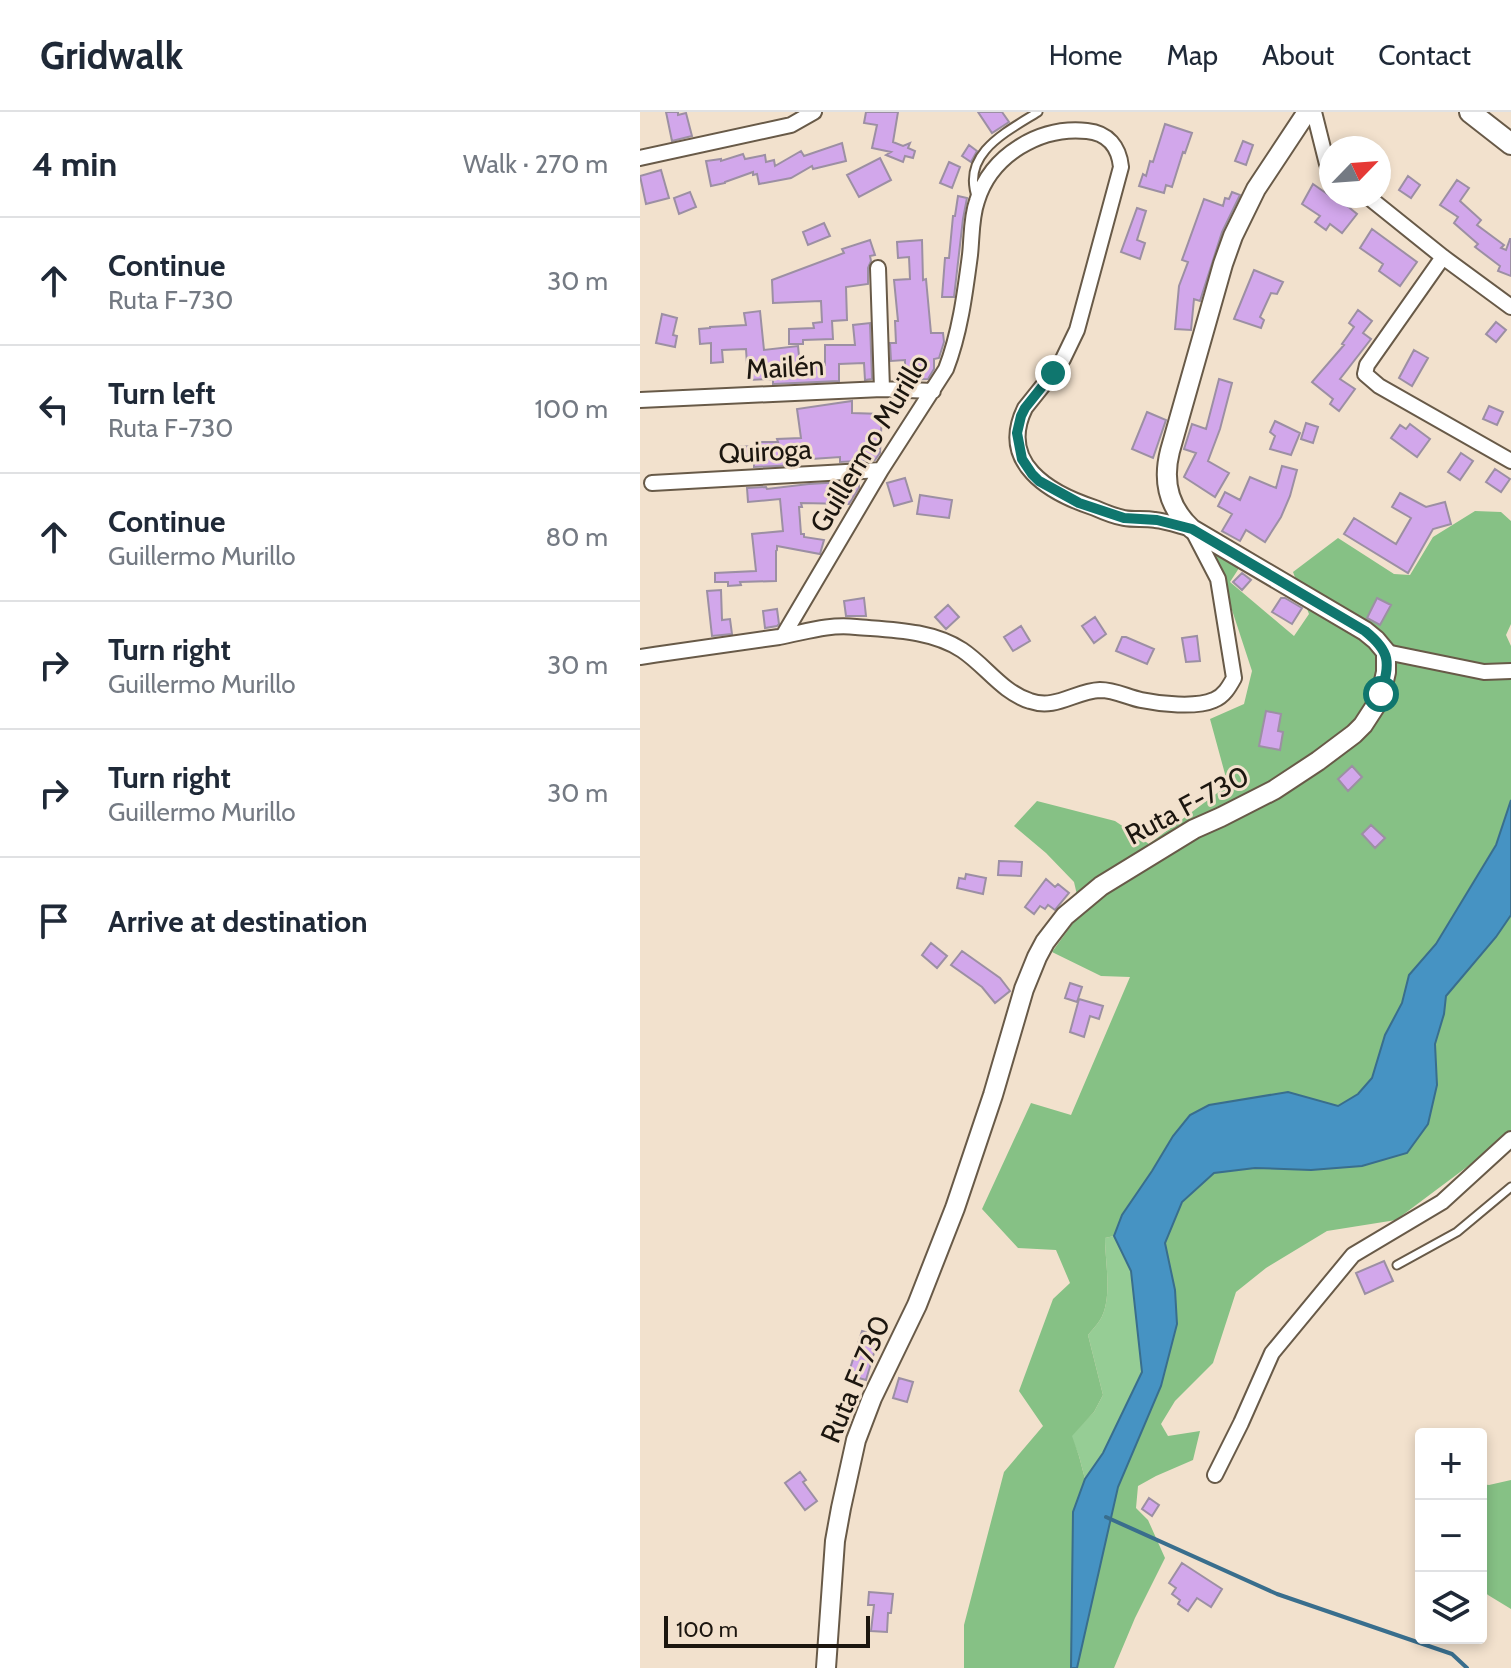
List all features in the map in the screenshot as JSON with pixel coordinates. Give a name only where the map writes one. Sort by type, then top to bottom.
[{"type":"main road","points":[[1470,112],[1511,144]]},
{"type":"street","points":[[640,158],[791,125],[814,112]]},
{"type":"street","points":[[640,657],[844,626],[936,637],[962,650],[1002,685],[1033,703],[1052,703],[1102,690],[1155,703],[1206,702],[1220,696],[1234,678],[1218,579],[1192,529],[1176,511],[1168,491],[1166,471],[1233,236],[1256,189],[1307,112]]},
{"type":"street","points":[[1314,112],[1320,136]]},
{"type":"street","name":"Guillermo Murillo","points":[[783,636],[881,470],[946,369],[952,355],[966,287],[977,199],[986,179],[999,163],[1022,145],[1063,131],[1090,131],[1104,136],[1115,146],[1120,160],[1120,175],[1071,345],[1021,416],[1017,433],[1019,450],[1026,467],[1039,481],[1079,503],[1124,518],[1157,520],[1192,529]]},
{"type":"street","points":[[1382,208],[1511,307]]},
{"type":"street","points":[[1443,257],[1367,365],[1365,374],[1379,386],[1511,461]]},
{"type":"street","points":[[878,268],[882,389]]},
{"type":"street","name":"Mailén","points":[[640,400],[882,389],[933,391]]},
{"type":"street","name":"Quiroga","points":[[652,483],[881,470]]},
{"type":"street","points":[[1192,529],[1365,631],[1386,652],[1484,672],[1511,671]]},
{"type":"street","name":"Ruta F-730","points":[[826,1668],[835,1541],[856,1440],[872,1398],[917,1305],[955,1208],[1024,989],[1037,957],[1065,916],[1101,886],[1194,829],[1274,790],[1354,734],[1370,715],[1381,694],[1386,652]]},
{"type":"street","points":[[1215,1475],[1272,1353],[1353,1255],[1442,1202],[1511,1139]]},
{"type":"lane","points":[[977,199],[973,177],[981,155],[992,143],[1038,112]]},
{"type":"lane","points":[[1397,1265],[1457,1232],[1511,1187]]},
{"type":"green space","points":[[1475,511],[1501,512],[1511,521],[1511,624],[1506,635],[1511,646],[1511,800],[1496,844],[1436,944],[1409,975],[1402,1003],[1385,1035],[1372,1078],[1358,1094],[1338,1106],[1288,1092],[1173,1136],[1122,1215],[1114,1236],[1105,1238],[1106,1302],[1100,1320],[1088,1335],[1103,1395],[1094,1412],[1072,1436],[1085,1479],[1073,1512],[1071,1668],[964,1668],[964,1625],[1004,1472],[1043,1426],[1019,1391],[1053,1299],[1070,1283],[1056,1250],[1018,1248],[982,1209],[1031,1103],[1071,1115],[1130,977],[1101,976],[1052,952],[1081,912],[1074,882],[1014,826],[1037,801],[1115,821],[1149,844],[1228,785],[1210,719],[1244,704],[1252,671],[1211,546],[1241,565],[1230,582],[1294,636],[1309,614],[1293,572],[1338,538],[1394,574],[1410,575],[1433,537]]},
{"type":"green space","points":[[1511,915],[1511,1134],[1396,1220],[1327,1231],[1266,1268],[1236,1292],[1213,1363],[1175,1401],[1161,1424],[1168,1436],[1200,1431],[1193,1460],[1138,1486],[1136,1508],[1148,1520],[1165,1558],[1114,1668],[1077,1668],[1118,1487],[1161,1386],[1175,1290],[1165,1243],[1182,1202],[1214,1173],[1255,1168],[1311,1170],[1362,1166],[1407,1153],[1428,1123],[1437,1085],[1435,1044],[1446,996]]},
{"type":"green space","points":[[1114,1236],[1131,1271],[1142,1372],[1103,1453],[1085,1479],[1071,1436],[1094,1412],[1103,1395],[1088,1335],[1104,1311],[1107,1291],[1105,1238]]},
{"type":"green space","points":[[1511,1480],[1511,1609],[1487,1594],[1489,1485]]},
{"type":"water","points":[[1511,800],[1511,915],[1446,996],[1435,1044],[1437,1085],[1428,1124],[1407,1153],[1362,1166],[1311,1170],[1255,1168],[1214,1173],[1182,1202],[1165,1243],[1175,1290],[1177,1324],[1161,1386],[1118,1487],[1077,1668],[1071,1668],[1073,1512],[1085,1479],[1103,1453],[1142,1372],[1131,1271],[1114,1236],[1122,1215],[1173,1136],[1190,1115],[1209,1105],[1288,1092],[1338,1106],[1358,1094],[1372,1078],[1385,1035],[1402,1003],[1409,975],[1436,944],[1496,845]]},
{"type":"building","points":[[666,112],[686,113],[692,136],[672,141]]},
{"type":"building","points":[[866,112],[898,112],[893,142],[903,146],[910,143],[908,148],[915,151],[913,158],[905,156],[903,162],[886,155],[891,152],[872,148],[877,125],[864,123]]},
{"type":"building","points":[[978,112],[1002,112],[1009,122],[992,133]]},
{"type":"building","points":[[1165,124],[1192,133],[1172,187],[1166,185],[1164,193],[1139,186],[1150,161],[1153,162]]},
{"type":"building","points":[[1243,141],[1253,145],[1246,165],[1235,161]]},
{"type":"building","points":[[842,143],[846,161],[813,169],[812,166],[791,178],[759,184],[757,174],[753,175],[753,172],[711,186],[706,161],[721,161],[743,154],[745,159],[765,155],[766,162],[774,160],[775,166],[801,151],[804,156]]},
{"type":"building","points":[[969,145],[977,151],[971,162],[962,156]]},
{"type":"building","points":[[880,158],[891,180],[859,197],[847,175]]},
{"type":"building","points":[[949,162],[960,167],[952,188],[940,183]]},
{"type":"building","points":[[661,170],[669,198],[646,204],[640,176]]},
{"type":"building","points":[[1408,176],[1420,185],[1411,198],[1399,190]]},
{"type":"building","points":[[1457,180],[1469,188],[1460,201],[1481,220],[1477,225],[1504,245],[1501,248],[1506,250],[1511,239],[1511,276],[1498,271],[1500,266],[1475,247],[1478,244],[1454,223],[1458,217],[1440,205]]},
{"type":"building","points":[[1313,184],[1319,188],[1319,208],[1350,208],[1357,214],[1342,233],[1330,224],[1326,230],[1315,222],[1320,216],[1302,204]]},
{"type":"building","points":[[690,192],[696,207],[679,214],[674,198]]},
{"type":"building","points":[[1232,192],[1240,195],[1222,232],[1200,301],[1194,299],[1191,330],[1175,329],[1179,286],[1188,262],[1182,260],[1204,199],[1223,206],[1225,198],[1229,199]]},
{"type":"building","points":[[958,196],[967,198],[954,297],[942,297],[945,258],[949,258]]},
{"type":"building","points":[[1137,208],[1146,211],[1137,240],[1145,243],[1140,259],[1121,252]]},
{"type":"building","points":[[824,223],[830,236],[808,245],[803,232]]},
{"type":"building","points":[[1372,229],[1417,262],[1400,286],[1379,271],[1383,264],[1360,248]]},
{"type":"building","points":[[870,240],[875,255],[870,256],[868,284],[846,287],[847,320],[832,321],[833,339],[789,344],[789,329],[814,328],[813,323],[822,322],[821,301],[773,303],[772,280]]},
{"type":"building","points":[[922,240],[923,280],[926,279],[931,333],[943,333],[944,342],[939,358],[934,359],[934,369],[928,379],[905,380],[905,360],[891,361],[890,343],[896,343],[895,321],[898,321],[894,280],[910,279],[909,257],[898,258],[897,242]]},
{"type":"building","points":[[1254,270],[1283,282],[1277,294],[1271,293],[1260,317],[1264,320],[1261,328],[1234,319]]},
{"type":"building","points":[[1358,310],[1372,321],[1363,333],[1371,339],[1340,379],[1355,389],[1339,411],[1330,404],[1333,399],[1312,382],[1344,345],[1354,327],[1349,323]]},
{"type":"building","points":[[760,311],[764,350],[798,346],[800,366],[825,365],[825,345],[855,345],[853,325],[870,323],[872,379],[865,380],[864,363],[839,364],[839,381],[773,384],[773,379],[748,380],[746,349],[722,350],[723,362],[711,363],[711,343],[700,344],[699,329],[746,325],[744,313]]},
{"type":"building","points":[[662,314],[677,318],[673,335],[677,336],[675,347],[656,343]]},
{"type":"building","points":[[1496,322],[1506,330],[1496,342],[1486,334]]},
{"type":"building","points":[[1414,350],[1428,358],[1412,386],[1399,378]]},
{"type":"building","points":[[1219,379],[1232,383],[1208,461],[1229,473],[1215,497],[1184,477],[1196,453],[1184,449],[1192,424],[1206,429]]},
{"type":"building","points":[[852,401],[852,413],[882,414],[880,453],[875,460],[840,462],[840,457],[797,460],[797,465],[754,467],[754,457],[737,458],[736,447],[754,446],[754,442],[801,438],[797,409]]},
{"type":"building","points":[[1489,406],[1503,412],[1497,425],[1483,419]]},
{"type":"building","points":[[1147,412],[1166,420],[1153,458],[1132,449]]},
{"type":"building","points":[[1275,421],[1300,433],[1291,455],[1270,449],[1275,436],[1270,432]]},
{"type":"building","points":[[1306,423],[1318,427],[1313,443],[1301,439]]},
{"type":"building","points":[[1410,424],[1430,439],[1417,457],[1391,438],[1400,425],[1406,429]]},
{"type":"building","points":[[1461,453],[1473,461],[1460,480],[1448,472]]},
{"type":"building","points":[[1282,466],[1297,470],[1281,517],[1265,542],[1246,530],[1240,541],[1222,531],[1232,514],[1218,506],[1225,492],[1240,500],[1250,477],[1276,488]]},
{"type":"building","points":[[1495,469],[1510,479],[1501,492],[1486,482]]},
{"type":"building","points":[[905,478],[912,501],[894,506],[887,483]]},
{"type":"building","points":[[859,481],[859,488],[849,504],[801,503],[801,534],[824,540],[820,554],[777,546],[776,581],[740,582],[741,585],[728,586],[728,582],[715,582],[715,573],[756,571],[752,534],[783,531],[780,499],[748,502],[747,488]]},
{"type":"building","points":[[1400,493],[1426,507],[1445,502],[1451,524],[1433,529],[1408,573],[1344,534],[1354,518],[1396,544],[1411,518],[1392,507]]},
{"type":"building","points":[[920,495],[952,500],[949,518],[917,514]]},
{"type":"building","points":[[1242,573],[1251,580],[1242,590],[1233,582]]},
{"type":"building","points":[[721,590],[722,620],[730,619],[732,634],[712,636],[707,591]]},
{"type":"building","points":[[864,598],[866,616],[846,616],[844,601]]},
{"type":"building","points":[[1281,598],[1302,608],[1292,624],[1272,612]]},
{"type":"building","points":[[1377,598],[1391,605],[1380,625],[1367,618]]},
{"type":"building","points":[[948,605],[959,617],[946,629],[935,617]]},
{"type":"building","points":[[777,609],[779,624],[765,628],[763,611]]},
{"type":"building","points":[[1095,617],[1106,634],[1094,643],[1082,626]]},
{"type":"building","points":[[1021,626],[1030,641],[1013,651],[1004,637]]},
{"type":"building","points":[[1197,636],[1200,661],[1186,662],[1182,638]]},
{"type":"building","points":[[1122,637],[1154,649],[1147,664],[1116,651]]},
{"type":"building","points":[[1266,711],[1281,714],[1278,731],[1283,732],[1280,750],[1259,746]]},
{"type":"building","points":[[1352,766],[1362,777],[1348,791],[1338,779]]},
{"type":"building","points":[[1371,825],[1385,838],[1375,848],[1362,834]]},
{"type":"building","points":[[999,861],[1022,862],[1021,876],[998,875]]},
{"type":"building","points":[[966,874],[986,878],[983,894],[957,888],[959,878],[965,879]]},
{"type":"building","points":[[1046,879],[1069,893],[1055,910],[1048,905],[1045,909],[1040,906],[1034,914],[1025,907]]},
{"type":"building","points":[[931,943],[947,956],[937,968],[922,955]]},
{"type":"building","points":[[962,951],[1000,978],[1010,991],[995,1003],[982,987],[951,965]]},
{"type":"building","points":[[1070,983],[1082,987],[1077,1002],[1065,998]]},
{"type":"building","points":[[1079,999],[1103,1006],[1099,1019],[1090,1016],[1084,1037],[1070,1032]]},
{"type":"building","points":[[1384,1261],[1393,1281],[1365,1294],[1356,1273]]},
{"type":"building","points":[[862,1331],[879,1336],[866,1380],[848,1375]]},
{"type":"building","points":[[899,1378],[913,1382],[907,1402],[893,1398]]},
{"type":"building","points":[[800,1472],[806,1480],[803,1482],[817,1501],[805,1510],[785,1483]]},
{"type":"building","points":[[1149,1498],[1159,1505],[1152,1516],[1142,1509]]},
{"type":"building","points":[[1182,1563],[1222,1589],[1211,1607],[1197,1598],[1188,1611],[1178,1604],[1180,1600],[1172,1594],[1176,1588],[1169,1583]]},
{"type":"building","points":[[869,1592],[893,1594],[887,1632],[871,1631],[874,1605],[868,1605]]},
{"type":"waterway","points":[[1106,1517],[1277,1594],[1452,1654],[1467,1668]]},
{"type":"route","points":[[1053,373],[1025,408],[1018,424],[1022,459],[1039,481],[1079,503],[1124,518],[1157,520],[1192,529],[1365,631],[1386,652],[1381,694]]}]
